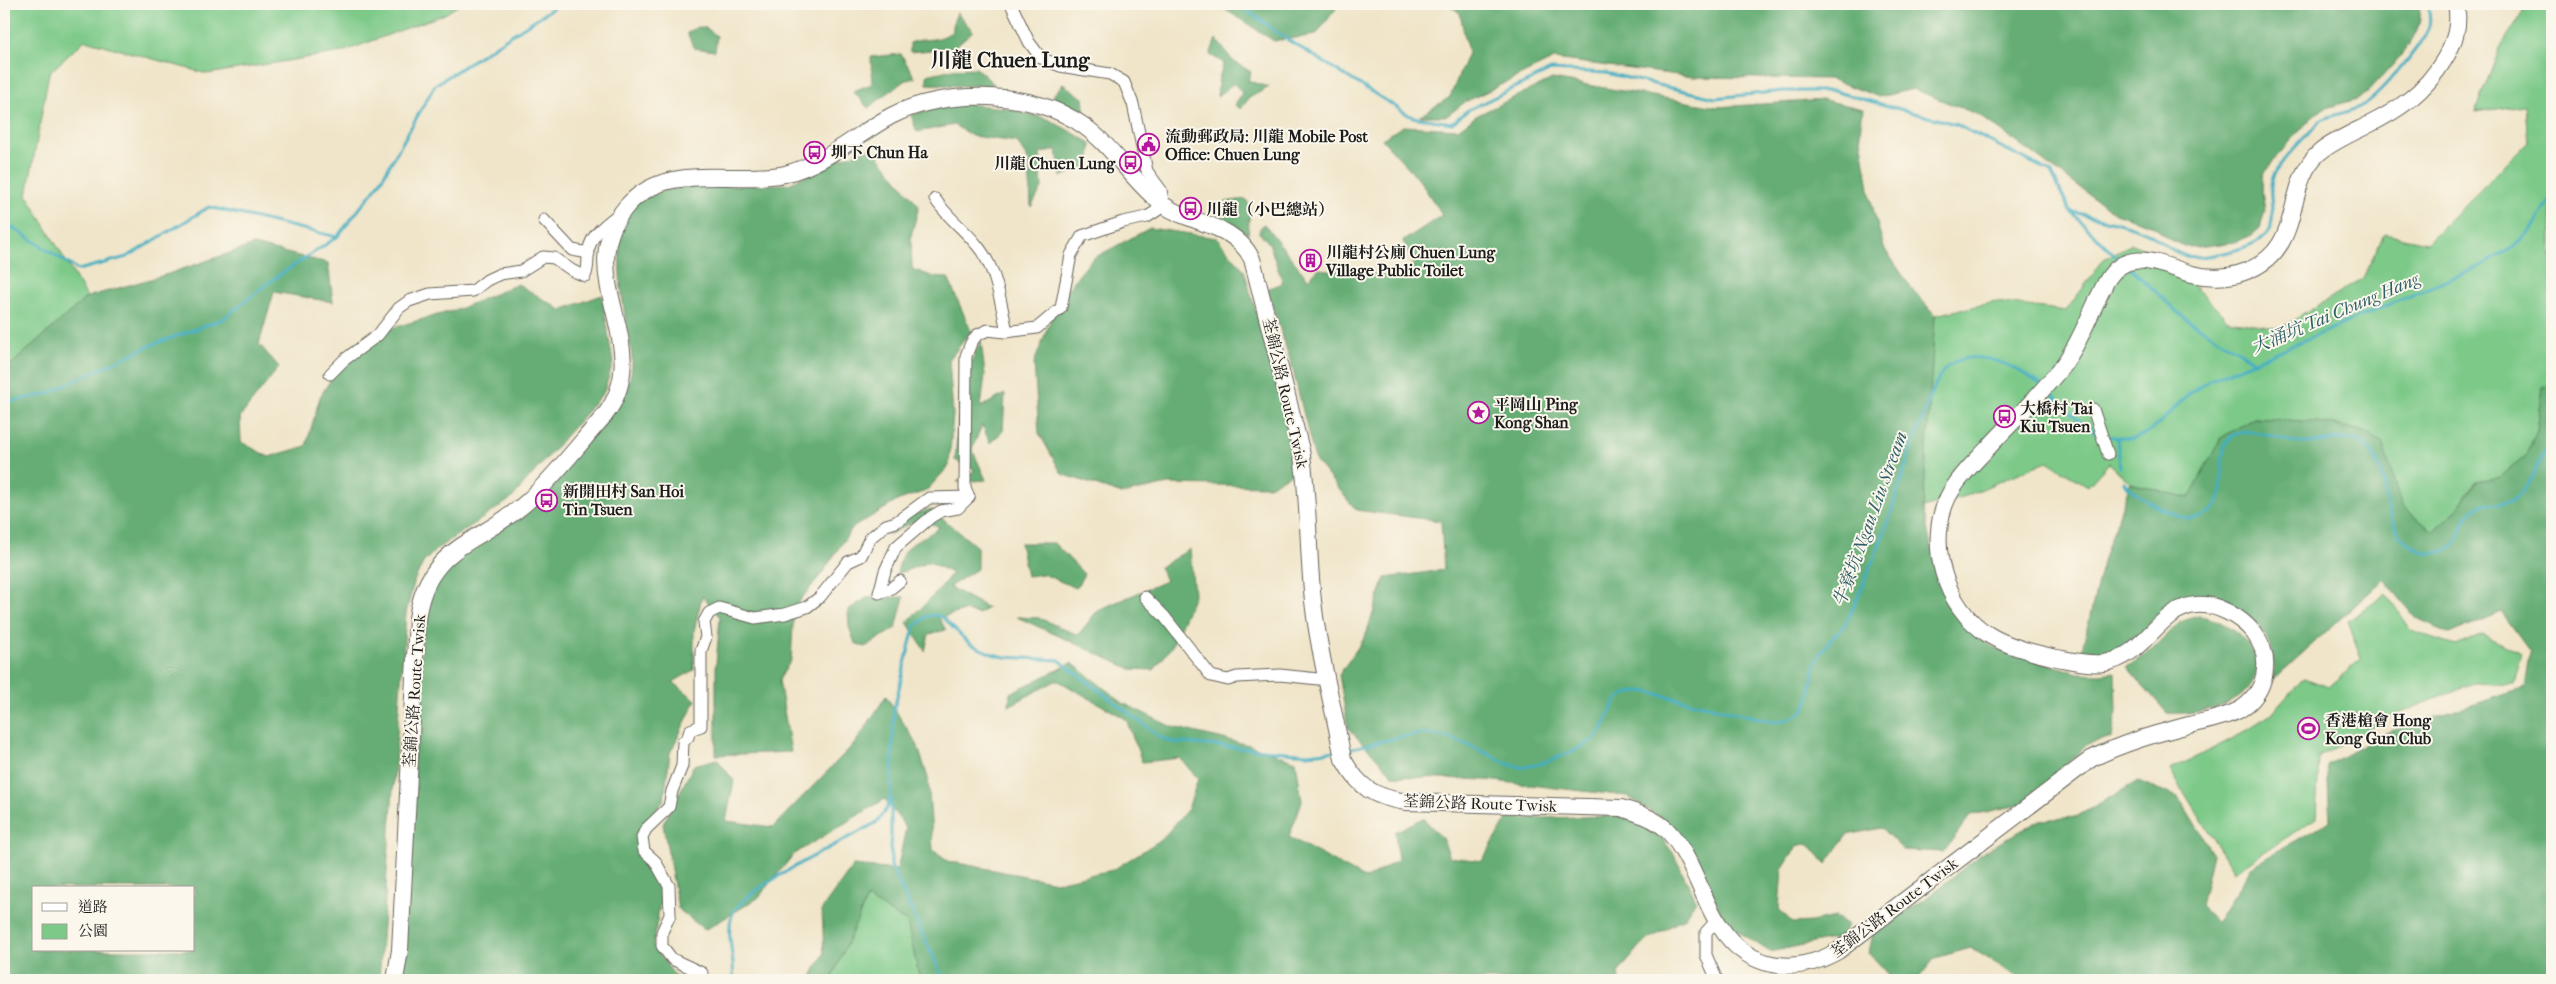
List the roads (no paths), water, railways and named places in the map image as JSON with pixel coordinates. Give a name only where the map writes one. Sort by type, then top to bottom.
[{"type":"main road","name":"荃錦公路 Route Twisk","points":[[394,980],[400,950],[417,619],[421,600],[428,582],[443,560],[459,547],[506,518],[528,501],[604,415],[618,395],[623,381],[624,362],[607,277],[606,254],[610,234],[624,209],[644,191],[669,180],[694,177],[764,177],[788,173],[820,160],[879,123],[908,109],[937,101],[976,98],[1027,101],[1068,116],[1098,138],[1164,206],[1190,220],[1235,236],[1244,246],[1254,264],[1301,450],[1305,481],[1311,586],[1317,632],[1343,758],[1352,775],[1365,788],[1391,800],[1442,804],[1621,808],[1642,814],[1668,831],[1716,920],[1737,947],[1758,960],[1793,966],[1824,958],[1860,934],[2090,759],[2134,740],[2238,710],[2251,701],[2259,691],[2266,666],[2264,653],[2258,639],[2242,621],[2215,607],[2198,605],[2184,607],[2169,616],[2140,646],[2125,656],[2110,662],[2092,664],[2036,653],[2003,641],[1975,624],[1963,611],[1946,578],[1940,560],[1938,538],[1940,519],[1949,495],[1969,468],[2037,396],[2065,363],[2107,280],[2115,271],[2124,264],[2137,260],[2155,260],[2193,274],[2215,277],[2246,272],[2270,256],[2288,230],[2304,175],[2313,159],[2338,140],[2403,105],[2422,90],[2436,73],[2448,55],[2457,32],[2456,4]]},
{"type":"street","points":[[969,497],[965,488],[966,356],[971,343],[978,335],[988,330],[1007,331],[1038,328],[1061,308],[1070,255],[1082,236],[1123,222],[1147,217],[1164,206],[1162,190],[1148,171],[1133,104],[1124,82],[1110,74],[1060,66],[1041,58],[1029,42],[1011,4]]},
{"type":"street","points":[[935,199],[960,229],[977,244],[990,265],[1007,331]]},
{"type":"street","points":[[330,374],[344,360],[378,335],[399,308],[409,300],[430,294],[473,291],[487,280],[500,274],[521,271],[543,257],[554,258],[584,276],[588,269],[588,253],[595,236],[624,209]]},
{"type":"street","points":[[544,220],[572,250],[588,253]]},
{"type":"street","points":[[2093,410],[2108,454]]},
{"type":"street","points":[[900,581],[890,589],[879,593],[885,571],[896,547],[931,517],[941,511],[958,508],[969,497]]},
{"type":"street","points":[[702,973],[672,959],[662,946],[662,932],[670,915],[669,886],[655,861],[644,851],[642,837],[646,829],[669,807],[672,791],[682,766],[682,742],[688,737],[690,730],[701,726],[701,651],[706,637],[704,622],[708,613],[719,608],[755,618],[785,614],[807,607],[820,597],[848,562],[861,556],[870,538],[886,525],[896,522],[930,498],[969,497]]},
{"type":"street","points":[[1144,597],[1164,616],[1211,676],[1228,680],[1237,677],[1280,675],[1328,680]]},
{"type":"street","points":[[1716,920],[1706,932],[1706,955],[1715,971],[1717,980]]},
{"type":"waterway","points":[[4,222],[78,270],[127,257],[209,207],[337,237],[379,184],[435,85],[559,4]]},
{"type":"waterway","points":[[1238,4],[1288,40],[1412,117],[1452,123],[1468,110],[1551,70],[1606,73],[1715,98],[1783,91],[1833,91],[1955,124],[2051,172],[2070,211],[2120,260]]},
{"type":"waterway","points":[[2070,211],[2140,230],[2186,256],[2194,257],[2230,252],[2263,238],[2271,226],[2271,186],[2280,165],[2320,121],[2363,105],[2390,81],[2419,45],[2429,26],[2427,4]]},
{"type":"waterway","name":"大涌坑 Tai Chung Hang","points":[[2105,436],[2132,439],[2145,434],[2160,423],[2186,396],[2210,380],[2479,267],[2504,253],[2522,239],[2537,222],[2552,197]]},
{"type":"waterway","points":[[4,403],[47,394],[149,346],[223,319],[272,280],[337,237]]},
{"type":"waterway","points":[[2129,267],[2184,318],[2256,362]]},
{"type":"waterway","name":"牛寮坑 Ngau Liu Stream","points":[[1347,749],[1426,734],[1456,740],[1512,765],[1530,766],[1546,762],[1591,741],[1602,729],[1612,706],[1617,700],[1631,692],[1644,691],[1775,722],[1790,719],[1799,714],[1805,707],[1818,658],[1848,619],[1867,577],[1927,405],[1935,385],[1944,370],[1949,365],[1960,360],[1984,358],[2020,371],[2040,384]]},
{"type":"waterway","name":"牛寮坑 Ngau Liu Stream","points":[[2049,391],[2084,425],[2099,434]]},
{"type":"waterway","points":[[2124,482],[2140,496],[2158,507],[2179,516],[2196,518],[2204,516],[2215,508],[2220,496],[2223,455],[2226,443],[2234,435],[2255,432],[2299,443],[2353,440],[2366,446],[2375,457],[2396,529],[2405,541],[2419,550],[2435,553],[2445,551],[2451,547],[2458,537],[2469,513],[2474,509],[2483,505],[2511,501],[2518,497],[2535,472],[2552,434]]},
{"type":"waterway","points":[[2117,438],[2120,467]]},
{"type":"waterway","name":"牛寮坑 Ngau Liu Stream","points":[[733,980],[730,923],[732,915],[740,904],[797,865],[877,822],[887,808],[891,795],[894,709],[914,627],[927,616],[935,615],[942,617],[970,644],[992,654],[1005,657],[1059,660],[1163,739],[1173,742],[1308,754],[1336,751]]},
{"type":"waterway","points":[[891,800],[891,866],[944,980]]},
{"type":"place","name":"流動郵政局: 川龍 Mobile Post Office: Chuen Lung","points":[[1149,145]]},
{"type":"place","name":"圳下 Chun Ha","points":[[815,152]]},
{"type":"place","name":"川龍 Chuen Lung","points":[[1131,163]]},
{"type":"place","name":"川龍（小巴總站）","points":[[1190,209]]},
{"type":"place","name":"川龍村公廁 Chuen Lung Village Public Toilet","points":[[1310,261]]},
{"type":"place","name":"平岡山 Ping Kong Shan","points":[[1478,413]]},
{"type":"place","name":"大橋村 Tai Kiu Tsuen","points":[[2004,417]]},
{"type":"place","name":"新開田村 San Hoi Tin Tsuen","points":[[547,500]]},
{"type":"place","name":"香港槍會 Hong Kong Gun Club","points":[[2309,729]]},
{"type":"district","name":"川龍 Chuen Lung","points":[[1010,60]]}]
